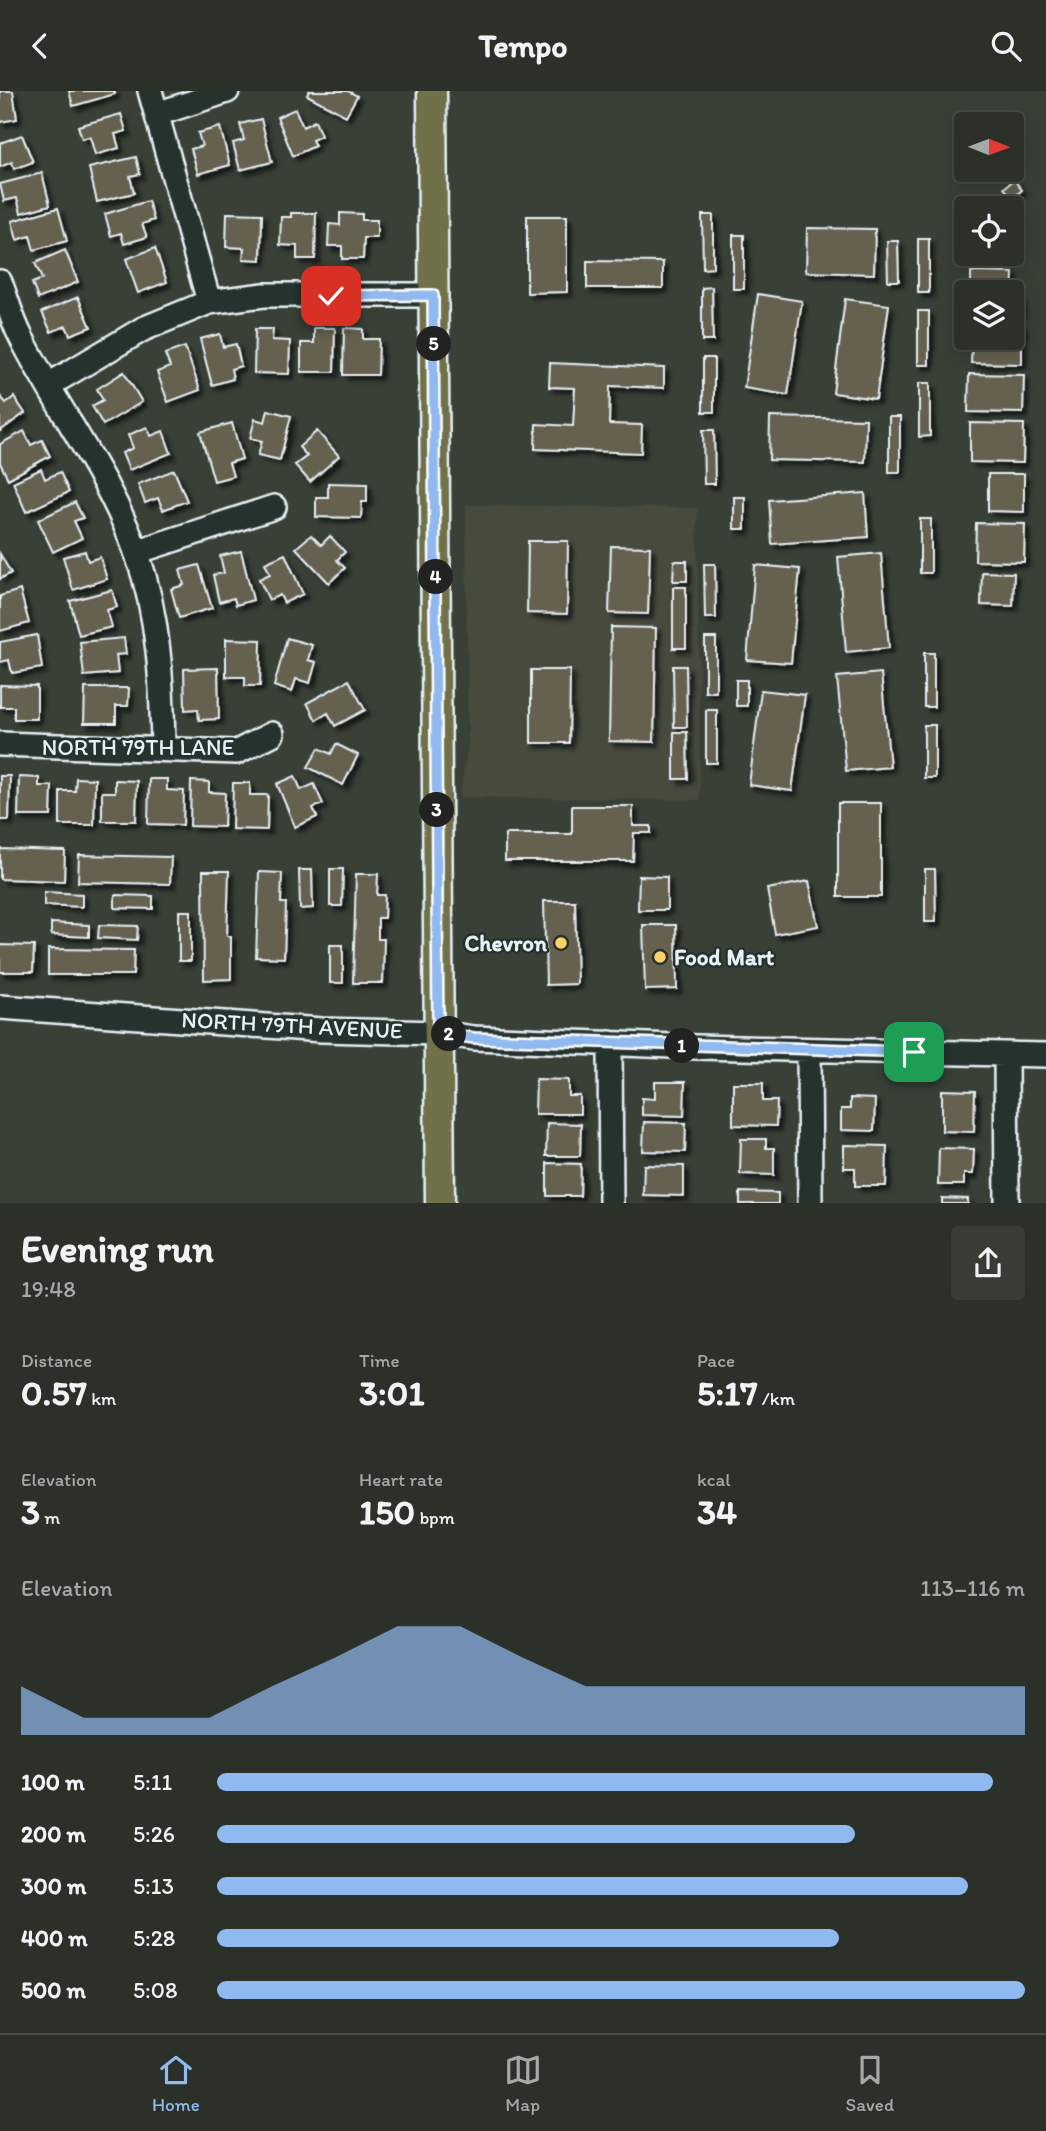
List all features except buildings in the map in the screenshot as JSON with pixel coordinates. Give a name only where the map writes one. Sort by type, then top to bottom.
[{"type":"main road","points":[[432,91],[440,1203]]},
{"type":"street","points":[[150,91],[209,302]]},
{"type":"street","points":[[158,114],[227,91]]},
{"type":"street","points":[[0,282],[20,336],[96,465],[136,552],[156,624],[162,684],[163,749]]},
{"type":"street","points":[[49,385],[143,329],[209,302],[264,295],[433,295]]},
{"type":"street","points":[[136,552],[274,507]]},
{"type":"street","name":"NORTH 79TH LANE","points":[[0,744],[237,752],[272,734]]},
{"type":"street","name":"NORTH 79TH AVENUE","points":[[0,1007],[322,1030],[438,1033],[474,1038],[1046,1055]]},
{"type":"street","points":[[610,1043],[611,1203]]},
{"type":"street","points":[[809,1050],[810,1203]]},
{"type":"street","points":[[1006,1055],[1007,1203]]},
{"type":"shaded area","points":[[466,505],[697,508],[700,800],[460,797],[468,741]]},
{"type":"place","name":"Chevron","points":[[561,943]]},
{"type":"place","name":"Food Mart","points":[[660,957]]},
{"type":"route","points":[[331,296],[433,295],[438,1033],[474,1038],[697,1047],[914,1052]]}]
